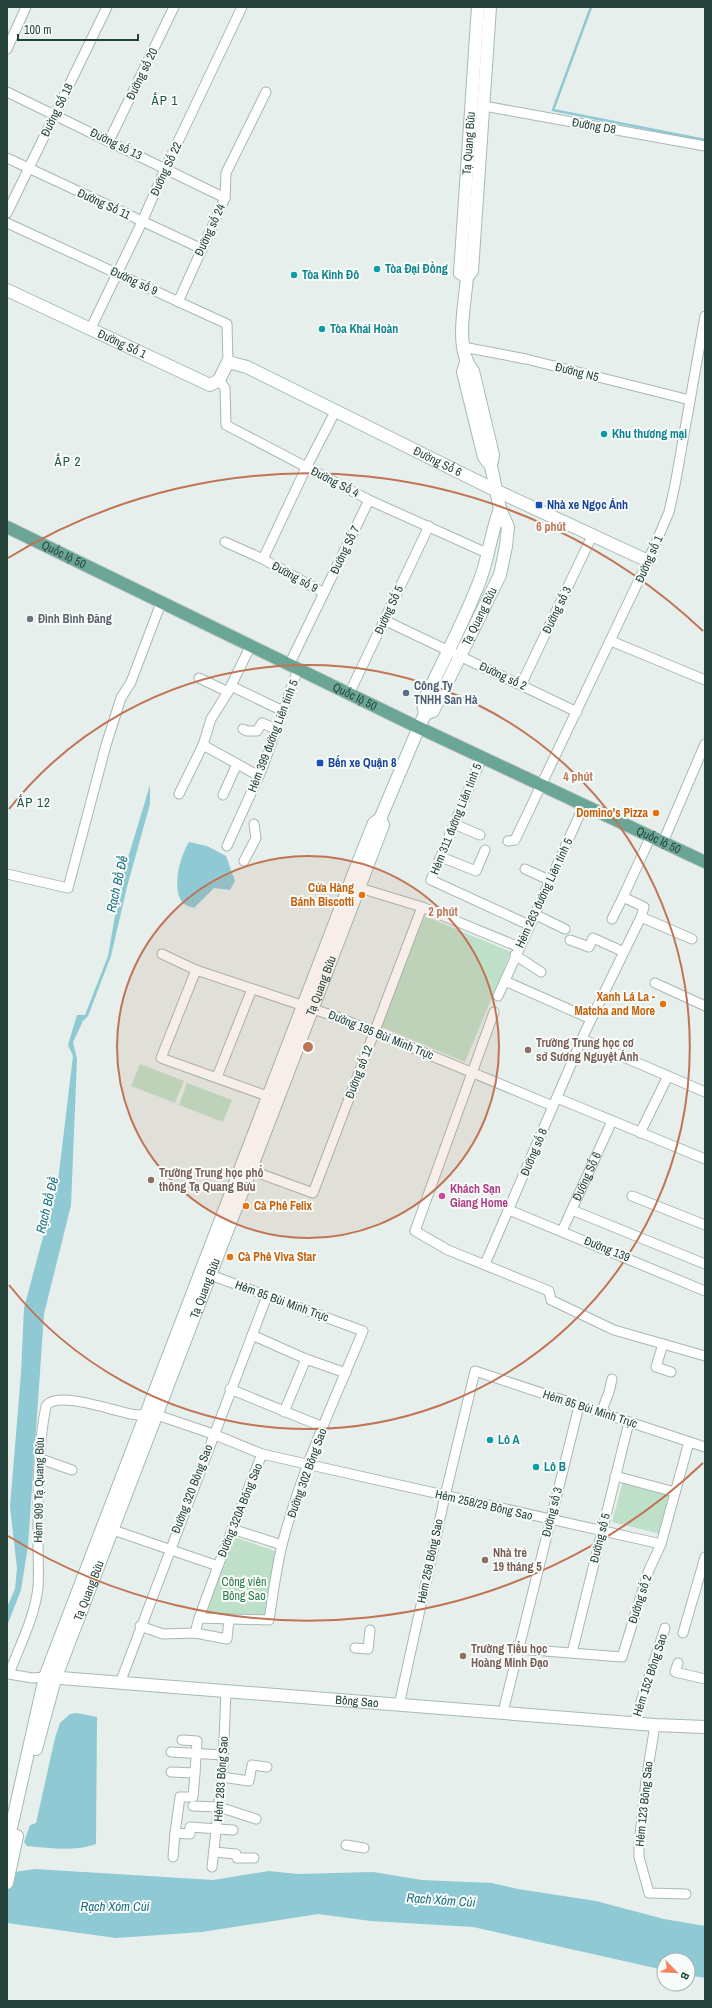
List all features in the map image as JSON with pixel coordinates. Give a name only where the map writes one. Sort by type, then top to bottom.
[{"type":"main road","name":"Quốc lộ 50","points":[[7,527],[161,604],[251,645],[419,728],[705,862]]},
{"type":"street","points":[[7,49],[26,7]]},
{"type":"street","name":"Đường Số 18","points":[[7,213],[107,7]]},
{"type":"street","name":"Đường số 20","points":[[109,141],[174,7]]},
{"type":"street","name":"Đường Số 22","points":[[90,330],[118,274],[165,169],[242,7]]},
{"type":"street","name":"Tạ Quang Bửu","points":[[466,277],[460,273],[478,7]]},
{"type":"street","name":"Tạ Quang Bửu","points":[[425,714],[433,711],[500,575],[508,527],[500,509],[491,466],[484,457],[463,372],[466,363],[463,347],[463,315],[466,277],[472,271],[490,7]]},
{"type":"street","points":[[474,65],[486,66]]},
{"type":"street","name":"Đường số 13","points":[[7,92],[55,114],[225,198]]},
{"type":"street","name":"Đường số 24","points":[[178,302],[225,198],[226,173],[266,92]]},
{"type":"street","name":"Đường D8","points":[[484,106],[705,146]]},
{"type":"street","name":"Đường Số 11","points":[[7,158],[202,249]]},
{"type":"street","name":"Đường số 9","points":[[7,223],[227,324],[228,362]]},
{"type":"street","name":"Đường Số 1","points":[[7,290],[90,330],[210,384],[219,380]]},
{"type":"street","name":"Đường số 1","points":[[508,840],[515,840],[578,712],[648,561],[668,512],[705,316]]},
{"type":"street","name":"Đường N5","points":[[463,347],[526,359],[690,400]]},
{"type":"street","points":[[219,380],[228,362]]},
{"type":"street","name":"Đường Số 6","points":[[228,362],[247,367],[497,491],[594,534],[648,561]]},
{"type":"street","name":"Đường Số 4","points":[[219,380],[225,388],[226,425],[370,500],[489,554]]},
{"type":"street","name":"Đường số 9","points":[[324,593],[263,559],[306,468],[336,410]]},
{"type":"street","name":"Đường Số 7","points":[[294,667],[324,593],[370,500]]},
{"type":"street","name":"Tạ Quang Bửu","points":[[205,1273],[250,1170],[359,861],[374,823],[380,819],[425,714],[423,703],[479,582],[489,554],[492,529],[500,509]]},
{"type":"street","name":"Đường Số 5","points":[[349,694],[429,526]]},
{"type":"street","name":"Đường số 3","points":[[521,685],[594,534]]},
{"type":"street","points":[[225,542],[263,559]]},
{"type":"street","points":[[7,874],[68,888],[106,745],[122,698],[131,682],[161,604]]},
{"type":"street","name":"Đường số 2","points":[[384,620],[578,712]]},
{"type":"street","points":[[611,641],[705,680]]},
{"type":"street","points":[[178,794],[202,746],[211,719],[230,689],[251,645]]},
{"type":"street","name":"Hẻm 399 đường Liên tỉnh 5","points":[[227,846],[259,776],[283,711],[294,667]]},
{"type":"street","points":[[199,678],[283,711]]},
{"type":"street","points":[[242,730],[257,731],[262,723],[276,729]]},
{"type":"street","points":[[663,842],[705,744]]},
{"type":"street","points":[[202,746],[259,776]]},
{"type":"street","name":"Hẻm 311 đường Liên tỉnh 5","points":[[482,757],[431,880],[529,924]]},
{"type":"street","points":[[223,795],[237,764]]},
{"type":"street","name":"Hẻm 263 đường Liên tỉnh 5","points":[[498,996],[529,924],[584,805]]},
{"type":"street","name":"Tạ Quang Bửu","points":[[29,1760],[50,1678],[152,1415],[205,1273],[267,1096],[309,1006],[360,888],[383,825],[380,819]]},
{"type":"street","points":[[244,861],[256,838],[254,824]]},
{"type":"street","points":[[454,824],[480,834]]},
{"type":"street","points":[[612,919],[651,836]]},
{"type":"street","points":[[441,857],[476,871],[484,850]]},
{"type":"street","points":[[525,869],[549,880]]},
{"type":"street","points":[[360,888],[422,906],[517,951],[541,972]]},
{"type":"street","points":[[623,897],[644,906],[641,917],[692,939]]},
{"type":"street","name":"Đường số 12","points":[[250,1170],[313,1193],[422,906]]},
{"type":"street","points":[[534,914],[564,928]]},
{"type":"street","name":"Đường số 8","points":[[485,1264],[582,1039],[641,917]]},
{"type":"street","points":[[570,940],[589,947],[593,938],[624,952]]},
{"type":"street","name":"Đường 195 Bùi Minh Trực","points":[[162,954],[196,970],[309,1006],[472,1072],[612,1121],[705,1159]]},
{"type":"street","points":[[196,970],[161,1058],[267,1096]]},
{"type":"street","points":[[505,981],[591,1019]]},
{"type":"street","points":[[656,983],[705,1006]]},
{"type":"street","points":[[217,1077],[252,989]]},
{"type":"street","points":[[494,1012],[415,1231],[448,1250],[549,1291],[551,1300],[614,1330],[705,1356]]},
{"type":"street","points":[[582,1039],[705,1092]]},
{"type":"street","points":[[640,1133],[668,1076]]},
{"type":"street","name":"Đường Số 6","points":[[562,1231],[612,1121]]},
{"type":"street","points":[[632,1196],[705,1225]]},
{"type":"street","name":"Đường 139","points":[[509,1210],[705,1291]]},
{"type":"street","points":[[572,1210],[705,1264]]},
{"type":"street","name":"Hẻm 85 Bùi Minh Trực","points":[[205,1273],[363,1331]]},
{"type":"street","name":"Đường 320 Bông Sao","points":[[120,1683],[140,1626],[230,1389],[267,1296]]},
{"type":"street","name":"Đường 302 Bông Sao","points":[[229,1619],[269,1620],[282,1545],[307,1466],[363,1331]]},
{"type":"street","points":[[252,1335],[346,1373]]},
{"type":"street","points":[[663,1344],[656,1367],[671,1372]]},
{"type":"street","points":[[284,1412],[306,1358]]},
{"type":"street","name":"Hẻm 85 Bùi Minh Trực","points":[[475,1371],[705,1447]]},
{"type":"street","name":"Hẻm 258 Bông Sao","points":[[399,1705],[445,1496],[475,1371]]},
{"type":"street","points":[[601,1413],[612,1379]]},
{"type":"street","points":[[230,1389],[323,1427]]},
{"type":"street","name":"Hẻm 909 Tạ Quang Bửu","points":[[9,1674],[30,1618],[38,1588],[38,1478],[41,1459],[40,1435],[46,1406],[53,1400],[78,1401],[132,1414],[152,1415],[213,1434]]},
{"type":"street","name":"Đường số 3","points":[[503,1712],[579,1406]]},
{"type":"street","name":"Tạ Quang Bửu","points":[[50,1678],[113,1530],[152,1415]]},
{"type":"street","name":"Đường số 5","points":[[572,1653],[629,1422]]},
{"type":"street","name":"Hẻm 258/29 Bông Sao","points":[[213,1434],[262,1454],[307,1466],[661,1544]]},
{"type":"street","name":"Đường số 2","points":[[519,1649],[622,1657],[649,1570],[661,1544],[689,1442]]},
{"type":"street","name":"Đường 320A Bông Sao","points":[[195,1633],[218,1566],[262,1454]]},
{"type":"street","points":[[41,1459],[72,1470]]},
{"type":"street","points":[[615,1476],[675,1492]]},
{"type":"street","points":[[232,1529],[282,1545]]},
{"type":"street","points":[[113,1530],[218,1566]]},
{"type":"street","points":[[683,1633],[705,1557]]},
{"type":"street","points":[[140,1626],[163,1634],[195,1633],[227,1639],[229,1619],[199,1618]]},
{"type":"street","name":"Hẻm 152 Bông Sao","points":[[634,1723],[665,1628]]},
{"type":"street","points":[[355,1648],[368,1649],[370,1630]]},
{"type":"street","points":[[678,1663],[675,1672],[705,1679]]},
{"type":"street","name":"Bông Sao","points":[[9,1674],[32,1678],[226,1690],[399,1705],[705,1727]]},
{"type":"street","name":"Hẻm 283 Bông Sao","points":[[212,1867],[222,1777],[226,1690]]},
{"type":"street","name":"Hẻm 123 Bông Sao","points":[[655,1724],[638,1844],[639,1857],[649,1893],[686,1894]]},
{"type":"street","points":[[173,1857],[180,1797],[193,1797],[195,1773],[197,1741],[182,1740]]},
{"type":"street","points":[[171,1752],[223,1755]]},
{"type":"street","points":[[7,1846],[29,1760]]},
{"type":"street","points":[[7,1883],[29,1760]]},
{"type":"street","points":[[222,1777],[249,1781],[252,1765],[267,1767]]},
{"type":"street","points":[[171,1772],[195,1773]]},
{"type":"street","points":[[193,1806],[219,1806],[256,1819]]},
{"type":"street","points":[[175,1833],[190,1834],[190,1827],[233,1830]]},
{"type":"street","points":[[346,1844],[364,1848]]},
{"type":"street","points":[[214,1852],[236,1854],[237,1858],[254,1858]]},
{"type":"green space","points":[[425,916],[511,952],[465,1062],[379,1026]]},
{"type":"green space","points":[[140,1064],[184,1081],[175,1103],[131,1086]]},
{"type":"green space","points":[[187,1083],[232,1100],[223,1122],[179,1105]]},
{"type":"green space","points":[[623,1481],[671,1494],[660,1534],[612,1522]]},
{"type":"green space","name":"Công viên Bông Sao","points":[[234,1537],[278,1552],[265,1618],[206,1615]]},
{"type":"water","points":[[150,785],[150,804],[127,887],[111,956],[88,1016],[83,1021],[73,1042],[77,1059],[71,1205],[44,1314],[28,1546],[21,1590],[7,1626],[7,1607],[15,1589],[17,1568],[10,1507],[21,1373],[24,1308],[58,1181],[73,1056],[68,1045],[77,1015],[85,1015],[108,956],[121,881]]},
{"type":"water","points":[[189,842],[207,846],[226,856],[235,881],[230,890],[214,888],[194,908],[183,903],[179,897],[177,881],[180,864]]},
{"type":"water","points":[[77,1713],[97,1717],[96,1844],[71,1849],[27,1846],[24,1842],[30,1825],[36,1823],[55,1738],[60,1723],[70,1714]]},
{"type":"water","name":"Rạch Xóm Củi","points":[[35,1869],[213,1880],[269,1871],[298,1874],[373,1872],[422,1880],[492,1883],[518,1889],[596,1901],[664,1919],[705,1926],[705,1978],[696,1976],[696,1952],[656,1952],[656,1968],[473,1927],[371,1921],[318,1914],[202,1932],[116,1938],[7,1923],[7,1873]]},
{"type":"waterway","points":[[591,7],[553,110],[705,140]]},
{"type":"place","name":"Tòa Đại Đồng","points":[[377,269]]},
{"type":"place","name":"Tòa Kinh Đô","points":[[294,275]]},
{"type":"place","name":"Tòa Khải Hoàn","points":[[322,329]]},
{"type":"place","name":"Khu thương mại","points":[[604,434]]},
{"type":"place","name":"Nhà xe Ngọc Ánh","points":[[539,505]]},
{"type":"place","name":"Đình Bình Đăng","points":[[30,619]]},
{"type":"place","name":"Công Ty TNHH San Hà","points":[[406,693]]},
{"type":"place","name":"Bến xe Quận 8","points":[[320,763]]},
{"type":"place","name":"Domino's Pizza","points":[[656,813]]},
{"type":"place","name":"Cửa Hàng Bánh Biscotti","points":[[362,895]]},
{"type":"place","name":"Xanh Lá La - Matcha and More","points":[[663,1004]]},
{"type":"place","name":"Trường Trung học cơ sở Sương Nguyệt Ánh","points":[[528,1050]]},
{"type":"place","name":"Trường Trung học phổ thông Tạ Quang Bửu","points":[[151,1180]]},
{"type":"place","name":"Khách Sạn Giang Home","points":[[442,1196]]},
{"type":"place","name":"Cà Phê Felix","points":[[246,1206]]},
{"type":"place","name":"Cà Phê Viva Star","points":[[230,1257]]},
{"type":"place","name":"Lô A","points":[[490,1440]]},
{"type":"place","name":"Lô B","points":[[536,1467]]},
{"type":"place","name":"Nhà trẻ 19 tháng 5","points":[[485,1560]]},
{"type":"place","name":"Trường Tiểu học Hoàng Minh Đạo","points":[[463,1656]]},
{"type":"district","name":"ẤP 1","points":[[165,100]]},
{"type":"district","name":"ẤP 2","points":[[68,461]]},
{"type":"district","name":"ẤP 12","points":[[34,802]]},
{"type":"water label","name":"Rạch Bồ Đề","points":[[117,884]]},
{"type":"water label","name":"Rạch Bồ Đề","points":[[47,1205]]}]
